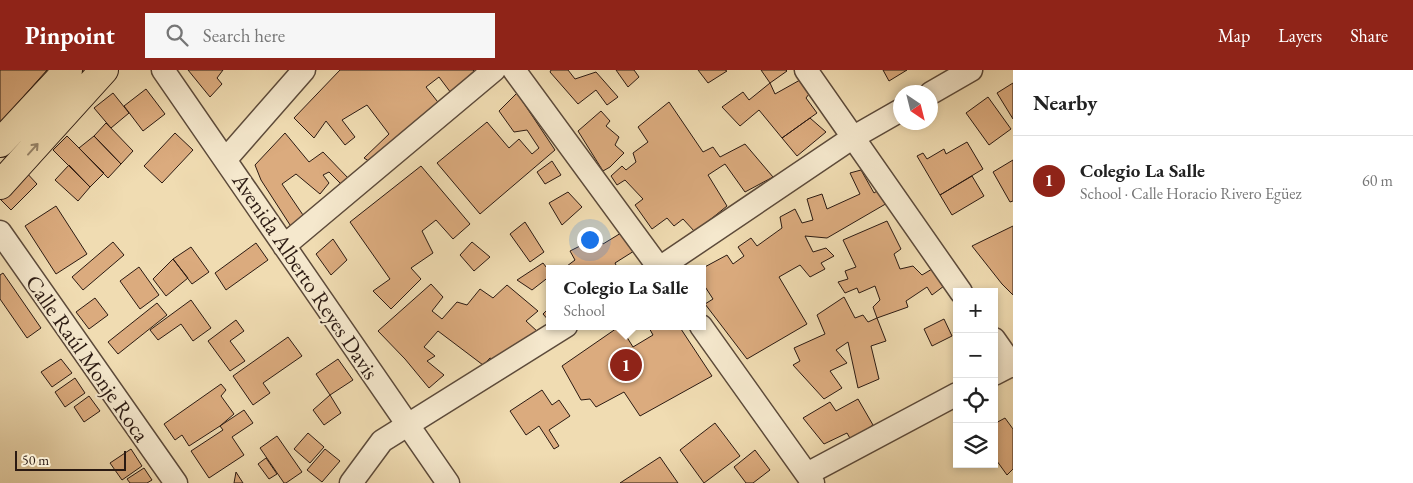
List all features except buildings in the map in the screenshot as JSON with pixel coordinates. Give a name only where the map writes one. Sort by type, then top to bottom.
[{"type":"main road","points":[[0,143],[68,70]]},
{"type":"main road","points":[[0,185],[104,70]]},
{"type":"street","name":"Avenida Alberto Reyes Davis","points":[[163,70],[448,483]]},
{"type":"street","points":[[226,159],[304,70]]},
{"type":"street","points":[[284,246],[494,70]]},
{"type":"street","points":[[514,70],[656,265]]},
{"type":"street","points":[[806,70],[958,288]]},
{"type":"street","points":[[938,89],[971,70]]},
{"type":"street","points":[[665,265],[852,138],[893,114]]},
{"type":"street","name":"Calle Raúl Monje Roca","points":[[0,232],[176,483]]},
{"type":"street","points":[[351,483],[382,441],[560,330]]},
{"type":"street","points":[[704,330],[810,479],[953,396]]},
{"type":"street","points":[[998,347],[1008,367]]},
{"type":"street","points":[[369,483],[408,425]]},
{"type":"place","name":"Colegio La Salle","points":[[626,365]]}]
